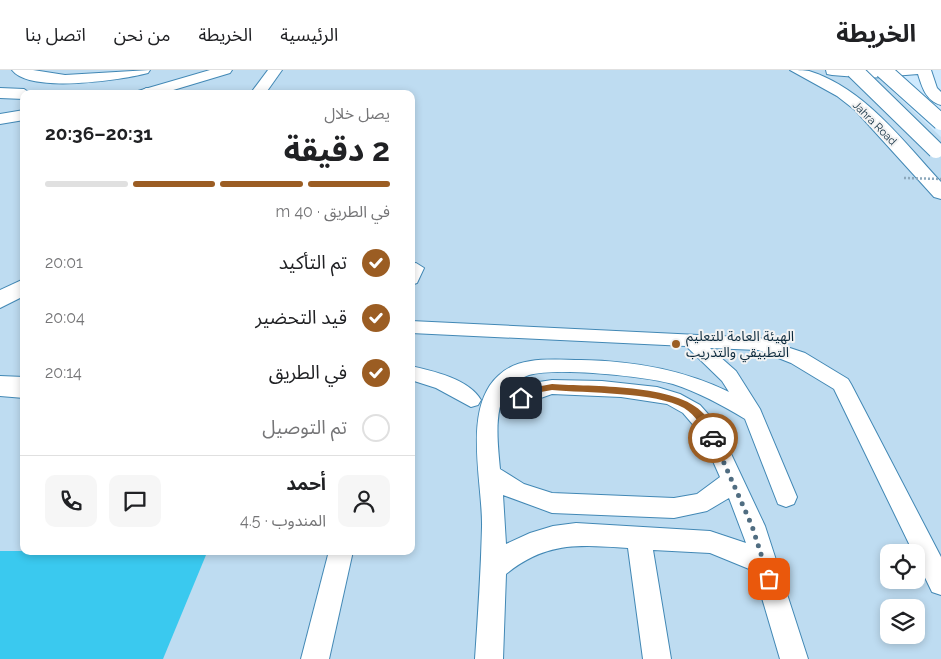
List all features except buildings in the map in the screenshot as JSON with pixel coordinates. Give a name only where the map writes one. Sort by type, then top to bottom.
[{"type":"main road","points":[[19,70],[37,77],[61,79],[116,76],[142,70]]},
{"type":"main road","points":[[68,90],[93,86],[156,70]]},
{"type":"main road","points":[[155,90],[224,70]]},
{"type":"main road","points":[[259,90],[275,70]]},
{"type":"main road","name":"Jahra Road","points":[[797,70],[842,92],[861,106],[941,193]]},
{"type":"main road","points":[[820,70],[869,74],[915,70]]},
{"type":"main road","points":[[854,70],[936,150]]},
{"type":"main road","points":[[883,70],[941,122]]},
{"type":"main road","points":[[924,70],[930,90],[941,100]]},
{"type":"main road","points":[[0,93],[20,94]]},
{"type":"main road","points":[[0,119],[20,116]]},
{"type":"main road","points":[[0,386],[20,388]]},
{"type":"lane","points":[[415,327],[760,344],[798,358],[841,384],[941,583]]},
{"type":"lane","points":[[692,342],[729,376],[753,414],[786,497]]},
{"type":"lane","points":[[489,659],[494,525],[487,439],[491,407],[496,392],[505,380],[518,371],[534,367],[626,368],[650,371],[702,387],[753,414]]},
{"type":"lane","points":[[415,374],[433,378],[453,386],[471,400]]},
{"type":"lane","points":[[521,398],[539,389],[552,387],[651,393],[675,399],[700,417],[710,430],[752,526],[794,659]]},
{"type":"lane","points":[[490,474],[517,492],[552,503],[674,508],[693,506],[709,501],[722,492],[731,481]]},
{"type":"lane","points":[[492,569],[510,555],[530,544],[553,537],[576,534],[710,542],[728,547],[764,563]]},
{"type":"lane","points":[[640,537],[657,659]]},
{"type":"lane","points":[[315,659],[340,555]]},
{"type":"path","points":[[904,178],[941,179]]},
{"type":"shaded area","name":"الهيئة العامة للتعليم التطبيقي والتدريب","points":[[0,70],[870,70],[941,137],[941,659],[0,659]]},
{"type":"way so far","points":[[713,438],[752,526],[769,579]]},
{"type":"place","name":"الهيئة العامة للتعليم التطبيقي والتدريب","points":[[676,344]]},
{"type":"route","points":[[521,398],[539,389],[552,387],[663,395],[687,405],[700,417],[710,430],[713,438]]}]
